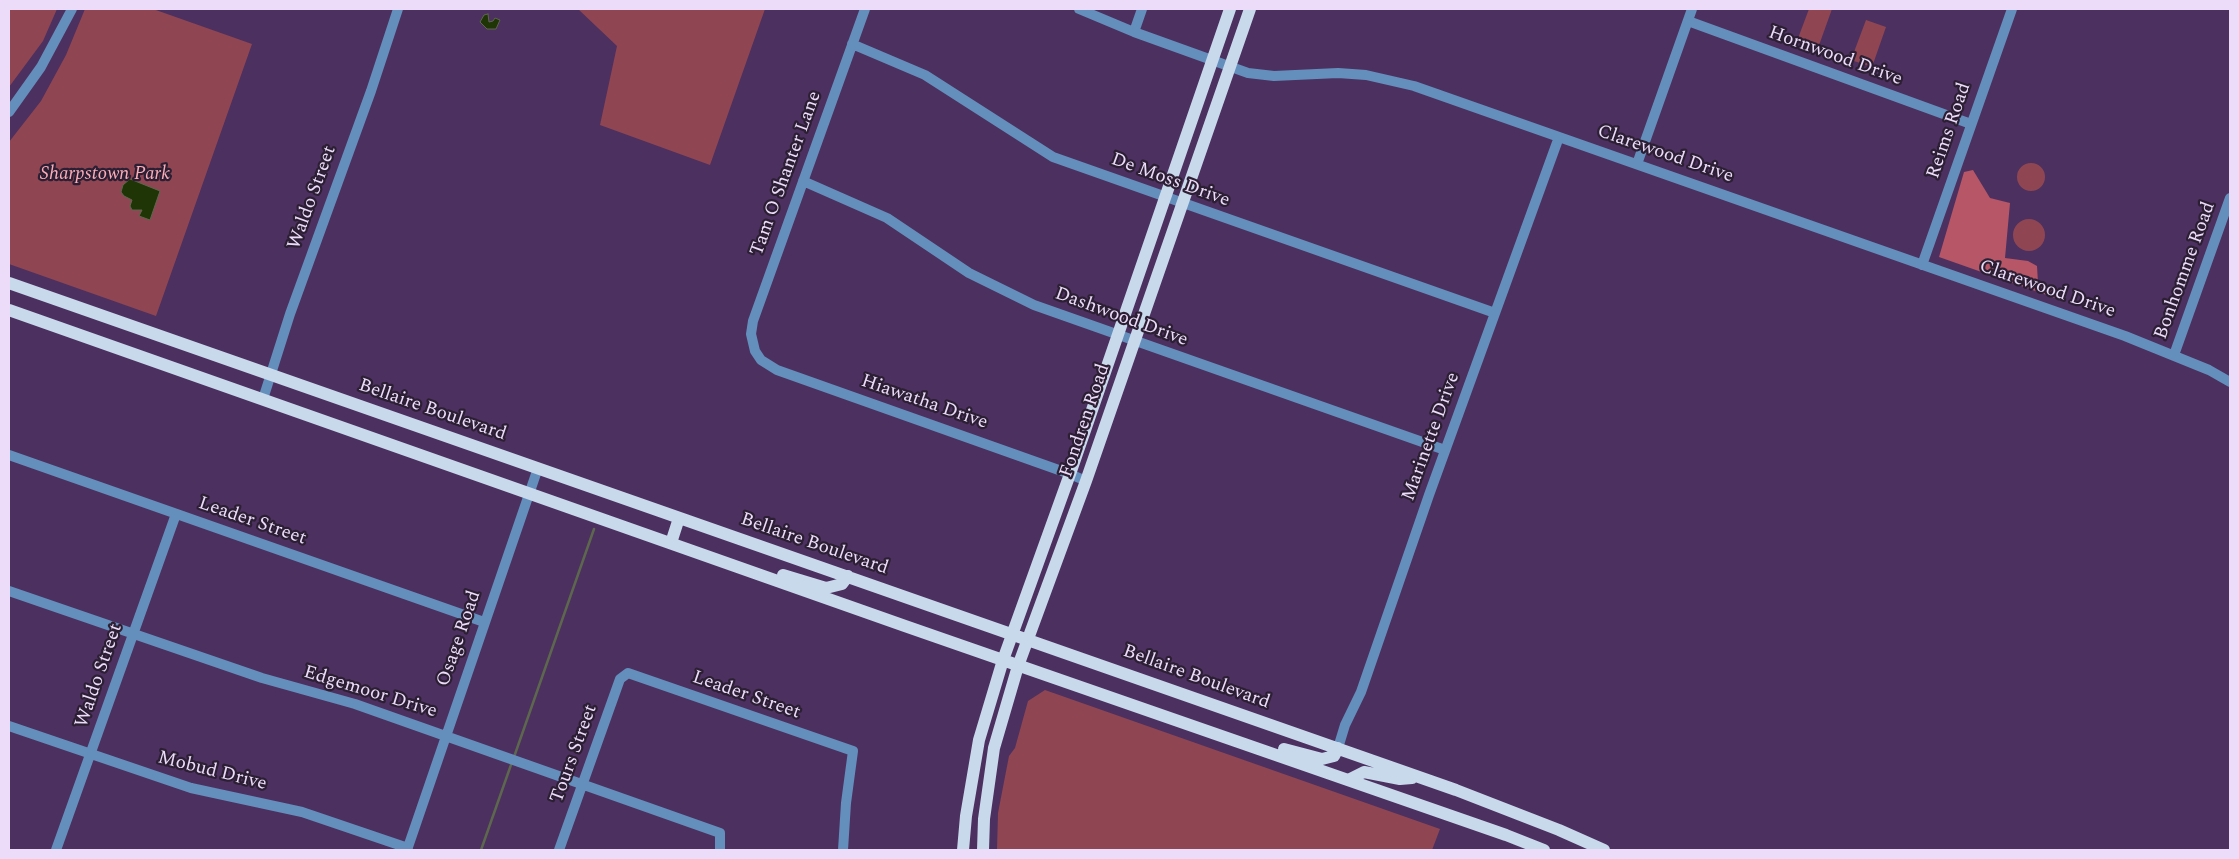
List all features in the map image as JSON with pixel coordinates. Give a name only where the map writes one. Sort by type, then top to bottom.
[{"type":"main road","name":"Fondren Road","points":[[963,850],[966,816],[979,740],[1003,660],[1070,474],[1230,9]]},
{"type":"main road","name":"Fondren Road","points":[[983,850],[984,819],[994,748],[1018,666],[1086,481],[1250,9]]},
{"type":"main road","name":"Bellaire Boulevard","points":[[9,283],[1417,776],[1560,830],[1604,850]]},
{"type":"main road","points":[[9,310],[1544,850]]},
{"type":"main road","points":[[670,543],[679,518]]},
{"type":"main road","points":[[760,575],[784,575],[826,588],[842,584],[848,576]]},
{"type":"main road","points":[[1245,744],[1269,744],[1315,759],[1334,756],[1338,748]]},
{"type":"main road","points":[[1348,780],[1364,772],[1400,779],[1417,776]]},
{"type":"main road","points":[[966,816],[984,819]]},
{"type":"street","points":[[9,112],[41,67],[72,9]]},
{"type":"street","name":"Waldo Street","points":[[263,400],[290,314],[371,91],[398,9]]},
{"type":"street","name":"Tam O Shanter Lane","points":[[755,352],[752,334],[753,321],[864,9]]},
{"type":"street","name":"Clarewood Drive","points":[[1079,9],[1228,68],[1248,73],[1274,76],[1338,73],[1366,75],[1414,86],[2174,355],[2230,382]]},
{"type":"street","points":[[1134,32],[1142,9]]},
{"type":"street","points":[[1637,164],[1692,9]]},
{"type":"street","name":"Reims Road","points":[[1922,265],[2012,9]]},
{"type":"street","name":"Hornwood Drive","points":[[1688,21],[1971,124]]},
{"type":"street","name":"De Moss Drive","points":[[852,44],[925,75],[1053,157],[1495,313]]},
{"type":"street","name":"Marinette Drive","points":[[1338,748],[1345,725],[1361,692],[1445,450],[1558,137]]},
{"type":"street","name":"Dashwood Drive","points":[[803,181],[887,218],[969,273],[1010,295],[1134,341],[1445,450]]},
{"type":"street","name":"Bonhomme Road","points":[[2174,355],[2230,198]]},
{"type":"street","name":"Hiawatha Drive","points":[[755,352],[761,360],[777,370],[1086,481]]},
{"type":"street","name":"Leader Street","points":[[9,455],[484,622]]},
{"type":"street","name":"Osage Road","points":[[407,849],[538,468]]},
{"type":"street","name":"Waldo Street","points":[[56,850],[176,514]]},
{"type":"street","name":"Edgemoor Drive","points":[[9,591],[262,678],[355,704],[720,832],[720,850]]},
{"type":"street","name":"Leader Street","points":[[628,673],[853,751],[846,803],[843,850]]},
{"type":"street","name":"Tours Street","points":[[559,850],[620,679],[628,673]]},
{"type":"street","name":"Mobud Drive","points":[[9,726],[191,788],[302,812],[407,849]]},
{"type":"green space","points":[[9,9],[57,9],[43,41],[9,87]]},
{"type":"green space","name":"Sharpstown Park","points":[[85,9],[153,9],[252,44],[156,316],[9,264],[9,142],[41,101],[66,55]]},
{"type":"green space","points":[[578,9],[765,9],[710,165],[600,125],[617,46]]},
{"type":"green space","points":[[1809,9],[1832,9],[1818,48],[1797,41]]},
{"type":"green space","points":[[1866,20],[1886,27],[1872,67],[1851,60]]},
{"type":"green space","points":[[2031,163],[2041,167],[2045,177],[2041,187],[2031,191],[2021,187],[2017,177],[2021,167]]},
{"type":"green space","points":[[2029,219],[2035,220],[2040,224],[2044,229],[2044,241],[2040,246],[2035,250],[2029,251],[2023,250],[2018,246],[2014,241],[2013,235],[2014,229],[2018,224],[2023,220]]},
{"type":"green space","points":[[1045,690],[1440,829],[1432,850],[997,850],[998,813],[1009,756],[1015,748],[1028,701]]},
{"type":"shaded area","points":[[488,14],[489,22],[495,18],[500,20],[496,29],[487,29],[480,22],[484,15]]},
{"type":"shaded area","points":[[1973,170],[1990,198],[2010,203],[2005,258],[2028,261],[2037,266],[2038,283],[2060,289],[2058,299],[1939,257],[1964,172]]},
{"type":"shaded area","points":[[130,179],[160,191],[150,220],[139,216],[142,210],[132,210],[130,206],[132,200],[121,192],[123,185]]},
{"type":"waterway","points":[[514,757],[594,529]]},
{"type":"waterway","points":[[481,850],[512,762]]}]
